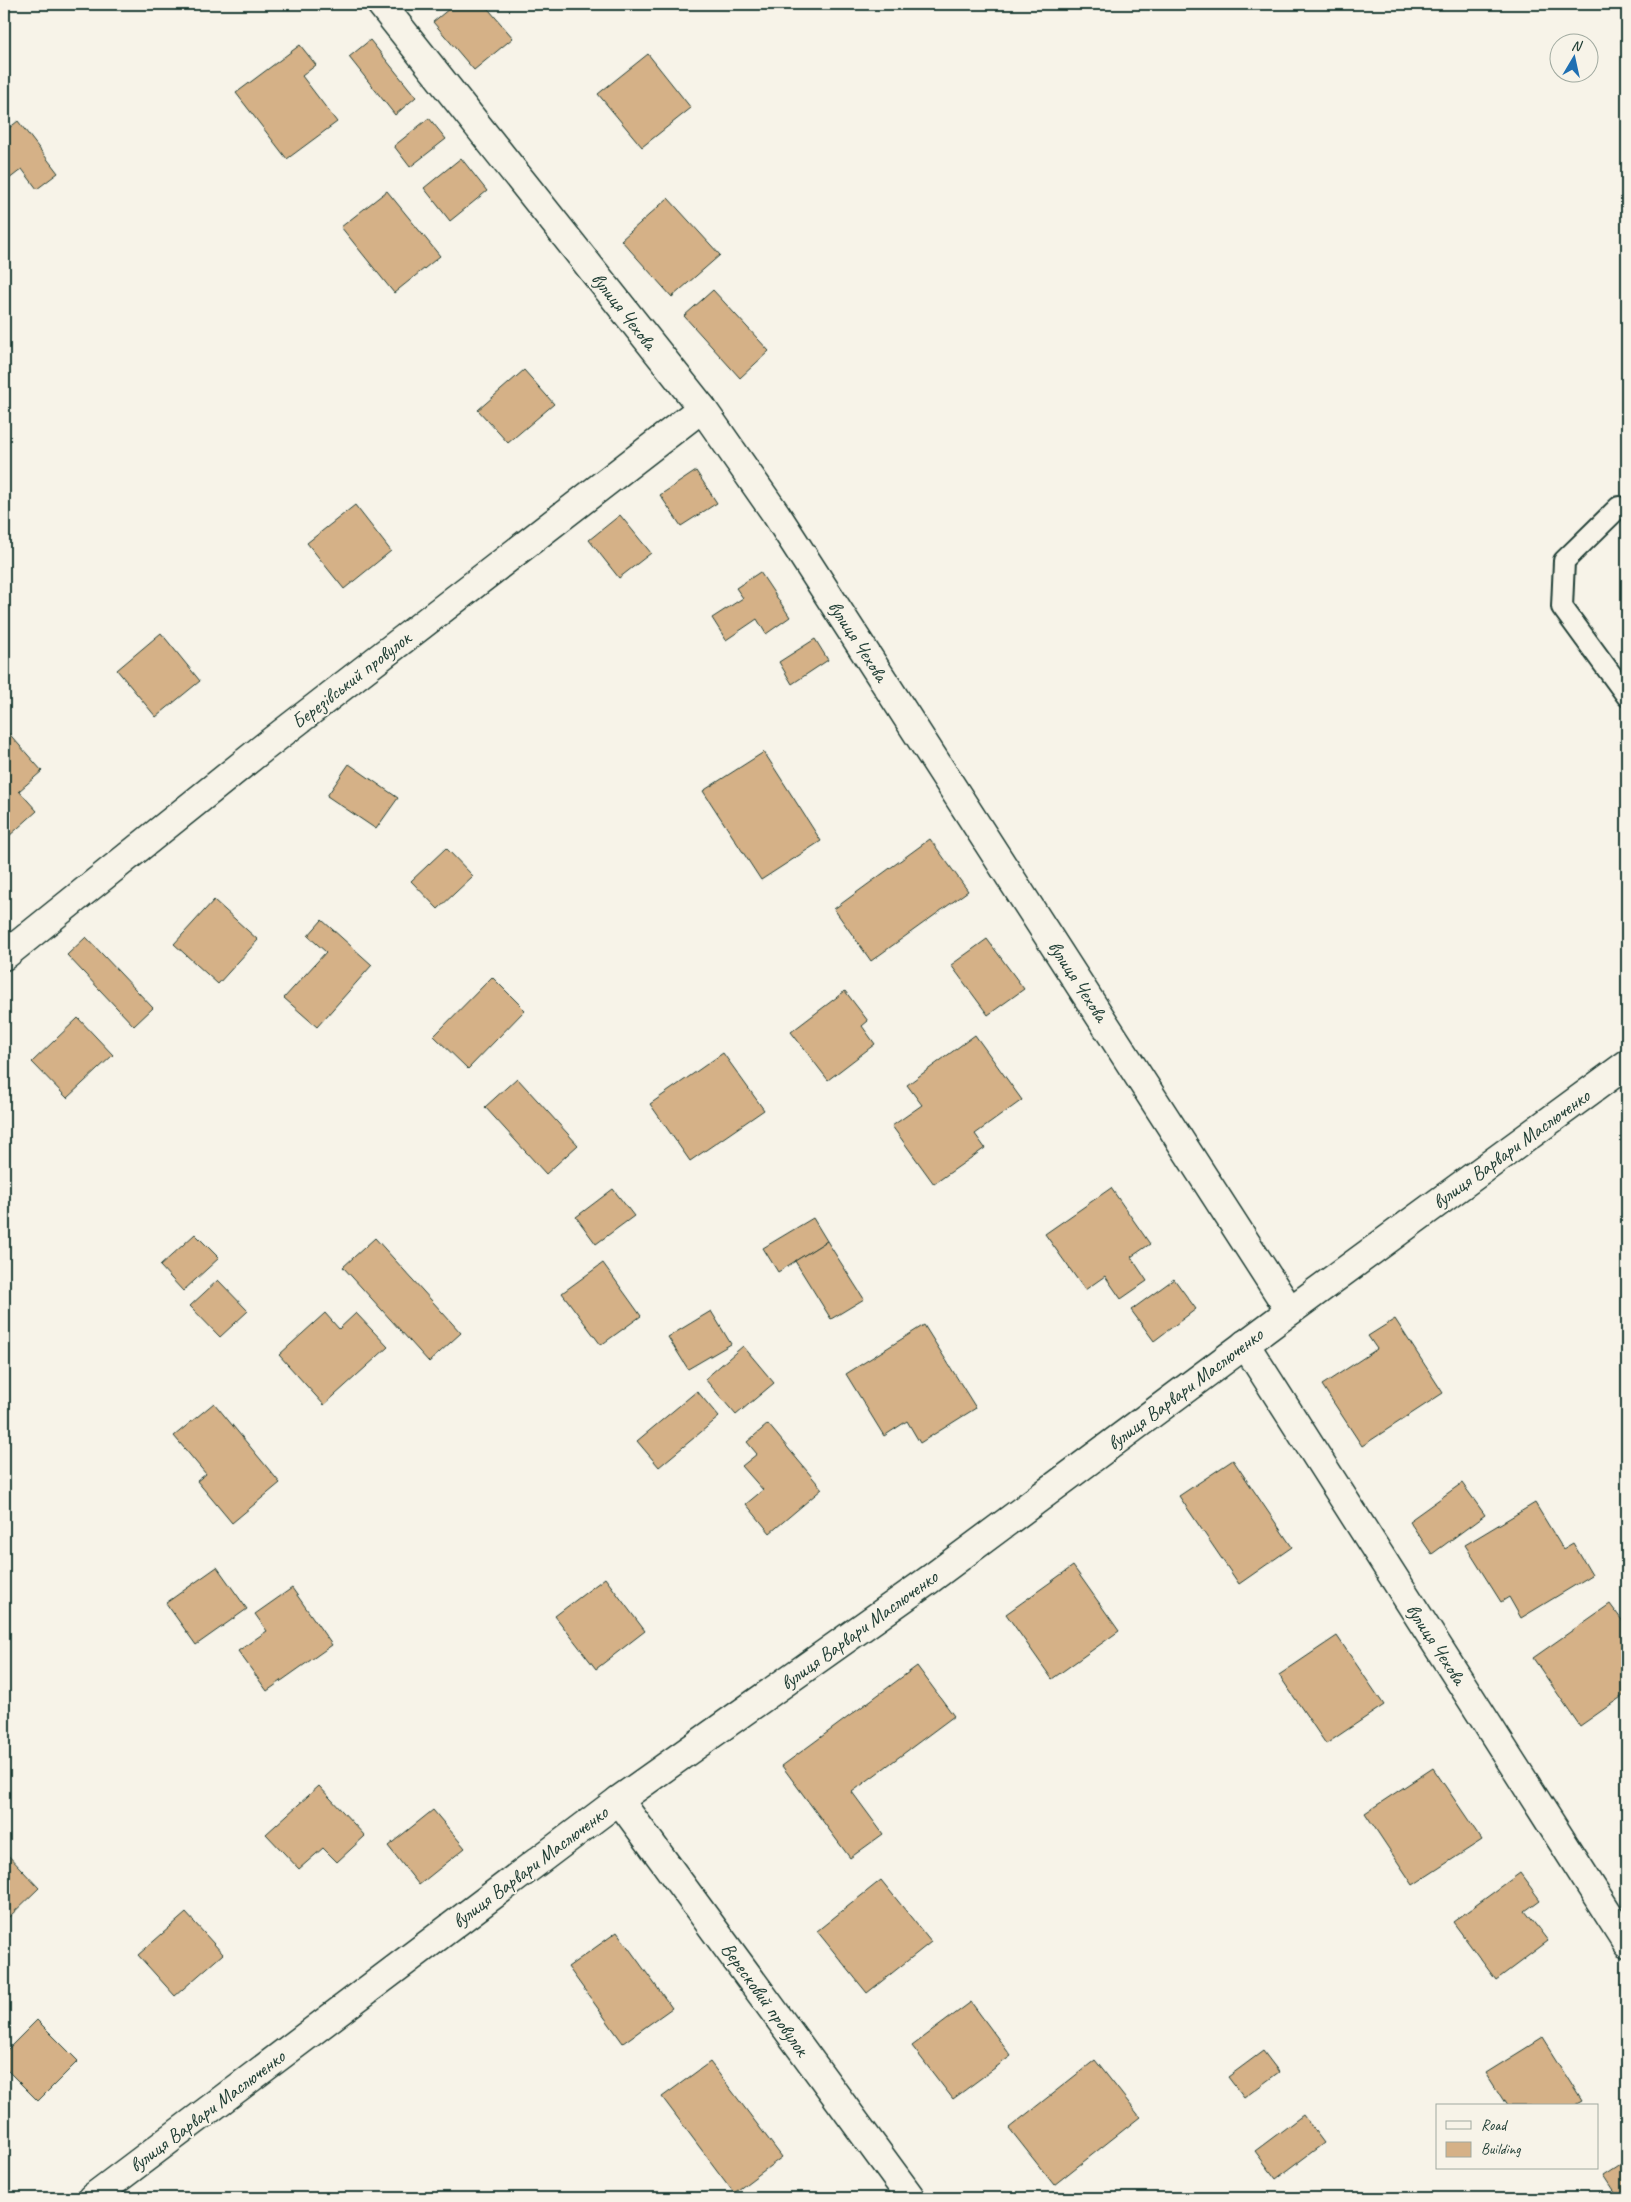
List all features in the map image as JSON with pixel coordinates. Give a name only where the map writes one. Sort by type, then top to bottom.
[{"type":"street","name":"вулиця Чехова","points":[[381,4],[702,408],[806,560],[1290,1311]]},
{"type":"street","name":"Березівський провулок","points":[[4,956],[263,748],[702,408]]},
{"type":"street","name":"вулиця Варвари Маслюченко","points":[[92,2198],[619,1800],[928,1580],[1245,1344],[1627,1064]]},
{"type":"street","name":"вулиця Чехова","points":[[1245,1344],[1627,1943]]},
{"type":"street","name":"Вересковий провулок","points":[[619,1800],[910,2198]]},
{"type":"lane","points":[[1619,507],[1564,561],[1562,607],[1627,696]]},
{"type":"building","points":[[455,4],[484,4],[513,38],[474,70],[433,22]]},
{"type":"building","points":[[370,40],[416,97],[395,115],[349,57]]},
{"type":"building","points":[[300,45],[316,65],[302,76],[337,122],[287,159],[236,93]]},
{"type":"building","points":[[648,54],[691,108],[642,147],[598,94]]},
{"type":"building","points":[[429,118],[446,139],[410,167],[394,146]]},
{"type":"building","points":[[18,121],[58,173],[37,189],[22,169],[4,183],[4,132]]},
{"type":"building","points":[[461,158],[487,191],[450,221],[424,188]]},
{"type":"building","points":[[387,191],[440,256],[394,293],[341,227]]},
{"type":"building","points":[[668,198],[720,255],[672,297],[621,240]]},
{"type":"building","points":[[713,290],[769,351],[740,378],[684,316]]},
{"type":"building","points":[[524,370],[554,404],[508,443],[478,410]]},
{"type":"building","points":[[696,471],[717,503],[681,526],[660,495]]},
{"type":"building","points":[[355,505],[391,551],[344,589],[307,543]]},
{"type":"building","points":[[620,515],[651,553],[619,578],[589,540]]},
{"type":"building","points":[[760,572],[790,617],[766,634],[757,619],[726,640],[712,618],[743,598],[736,588]]},
{"type":"building","points":[[161,633],[200,681],[156,717],[117,670]]},
{"type":"building","points":[[815,639],[828,660],[792,684],[779,662]]},
{"type":"building","points":[[5,729],[42,771],[19,791],[37,811],[8,837],[4,833]]},
{"type":"building","points":[[764,752],[821,841],[761,880],[703,791]]},
{"type":"building","points":[[349,764],[398,798],[376,829],[327,796]]},
{"type":"building","points":[[930,839],[968,891],[871,961],[834,909]]},
{"type":"building","points":[[446,848],[473,876],[438,909],[411,881]]},
{"type":"building","points":[[214,900],[258,940],[218,984],[174,944]]},
{"type":"building","points":[[322,920],[372,965],[317,1027],[284,998],[326,952],[308,936]]},
{"type":"building","points":[[86,937],[153,1008],[134,1026],[67,955]]},
{"type":"building","points":[[987,939],[1024,989],[988,1015],[951,965]]},
{"type":"building","points":[[492,977],[525,1010],[468,1069],[434,1036]]},
{"type":"building","points":[[845,991],[868,1021],[862,1026],[875,1044],[828,1080],[791,1032]]},
{"type":"building","points":[[78,1018],[113,1055],[67,1098],[32,1062]]},
{"type":"building","points":[[975,1035],[1022,1100],[975,1134],[985,1148],[934,1184],[892,1126],[922,1105],[907,1085]]},
{"type":"building","points":[[723,1053],[764,1110],[690,1161],[650,1104]]},
{"type":"building","points":[[517,1078],[578,1145],[546,1174],[485,1107]]},
{"type":"building","points":[[1111,1188],[1150,1244],[1131,1257],[1147,1281],[1121,1299],[1105,1276],[1085,1290],[1045,1234]]},
{"type":"building","points":[[613,1189],[634,1216],[596,1244],[576,1217]]},
{"type":"building","points":[[813,1218],[827,1241],[778,1272],[763,1248]]},
{"type":"building","points":[[195,1234],[219,1258],[183,1291],[160,1266]]},
{"type":"building","points":[[375,1238],[461,1333],[429,1362],[343,1267]]},
{"type":"building","points":[[827,1241],[864,1299],[831,1319],[795,1261]]},
{"type":"building","points":[[603,1263],[641,1316],[601,1345],[562,1293]]},
{"type":"building","points":[[1174,1279],[1196,1309],[1154,1341],[1131,1310]]},
{"type":"building","points":[[218,1280],[248,1311],[220,1337],[190,1306]]},
{"type":"building","points":[[711,1311],[731,1344],[688,1369],[668,1337]]},
{"type":"building","points":[[325,1313],[339,1329],[356,1313],[388,1347],[324,1405],[279,1355]]},
{"type":"building","points":[[1395,1319],[1443,1393],[1362,1446],[1322,1385],[1377,1349],[1368,1336]]},
{"type":"building","points":[[924,1325],[976,1408],[920,1443],[907,1421],[884,1436],[846,1374]]},
{"type":"building","points":[[743,1346],[774,1383],[736,1415],[705,1379]]},
{"type":"building","points":[[697,1391],[719,1417],[659,1467],[637,1441]]},
{"type":"building","points":[[214,1403],[280,1483],[232,1523],[197,1481],[206,1474],[174,1436]]},
{"type":"building","points":[[768,1424],[822,1489],[770,1533],[746,1504],[763,1490],[742,1466],[757,1454],[747,1442]]},
{"type":"building","points":[[1233,1460],[1292,1547],[1239,1584],[1179,1496]]},
{"type":"building","points":[[1462,1483],[1485,1515],[1432,1554],[1409,1521]]},
{"type":"building","points":[[1535,1503],[1563,1549],[1573,1543],[1592,1575],[1521,1618],[1509,1597],[1501,1602],[1465,1545]]},
{"type":"building","points":[[1073,1566],[1119,1631],[1052,1679],[1006,1614]]},
{"type":"building","points":[[217,1567],[247,1609],[196,1645],[166,1603]]},
{"type":"building","points":[[605,1578],[645,1631],[596,1669],[555,1616]]},
{"type":"building","points":[[292,1588],[332,1645],[267,1691],[238,1651],[267,1631],[255,1614]]},
{"type":"building","points":[[1610,1604],[1627,1627],[1627,1693],[1580,1726],[1533,1658]]},
{"type":"building","points":[[1337,1636],[1384,1705],[1326,1744],[1279,1675]]},
{"type":"building","points":[[917,1666],[954,1716],[852,1792],[883,1834],[850,1858],[782,1766]]},
{"type":"building","points":[[1433,1768],[1482,1840],[1413,1885],[1365,1813]]},
{"type":"building","points":[[319,1786],[365,1836],[337,1862],[323,1848],[299,1869],[266,1834]]},
{"type":"building","points":[[433,1810],[465,1848],[419,1885],[388,1846]]},
{"type":"building","points":[[4,1851],[39,1888],[8,1918],[4,1914]]},
{"type":"building","points":[[1520,1873],[1540,1900],[1525,1911],[1548,1941],[1496,1980],[1453,1922]]},
{"type":"building","points":[[881,1880],[931,1942],[867,1993],[817,1931]]},
{"type":"building","points":[[186,1913],[223,1954],[175,1996],[138,1955]]},
{"type":"building","points":[[617,1932],[672,2008],[623,2043],[568,1967]]},
{"type":"building","points":[[971,2002],[1011,2056],[953,2099],[912,2046]]},
{"type":"building","points":[[37,2020],[78,2061],[38,2101],[4,2067],[4,2053]]},
{"type":"building","points":[[1542,2038],[1582,2101],[1577,2104],[1506,2104],[1486,2073]]},
{"type":"building","points":[[1263,2051],[1279,2072],[1244,2098],[1228,2077]]},
{"type":"building","points":[[1095,2060],[1140,2117],[1054,2185],[1009,2128]]},
{"type":"building","points":[[710,2062],[782,2157],[734,2193],[662,2097]]},
{"type":"building","points":[[1303,2115],[1324,2143],[1276,2179],[1255,2151]]},
{"type":"building","points":[[1627,2160],[1627,2198],[1619,2198],[1604,2175]]}]
